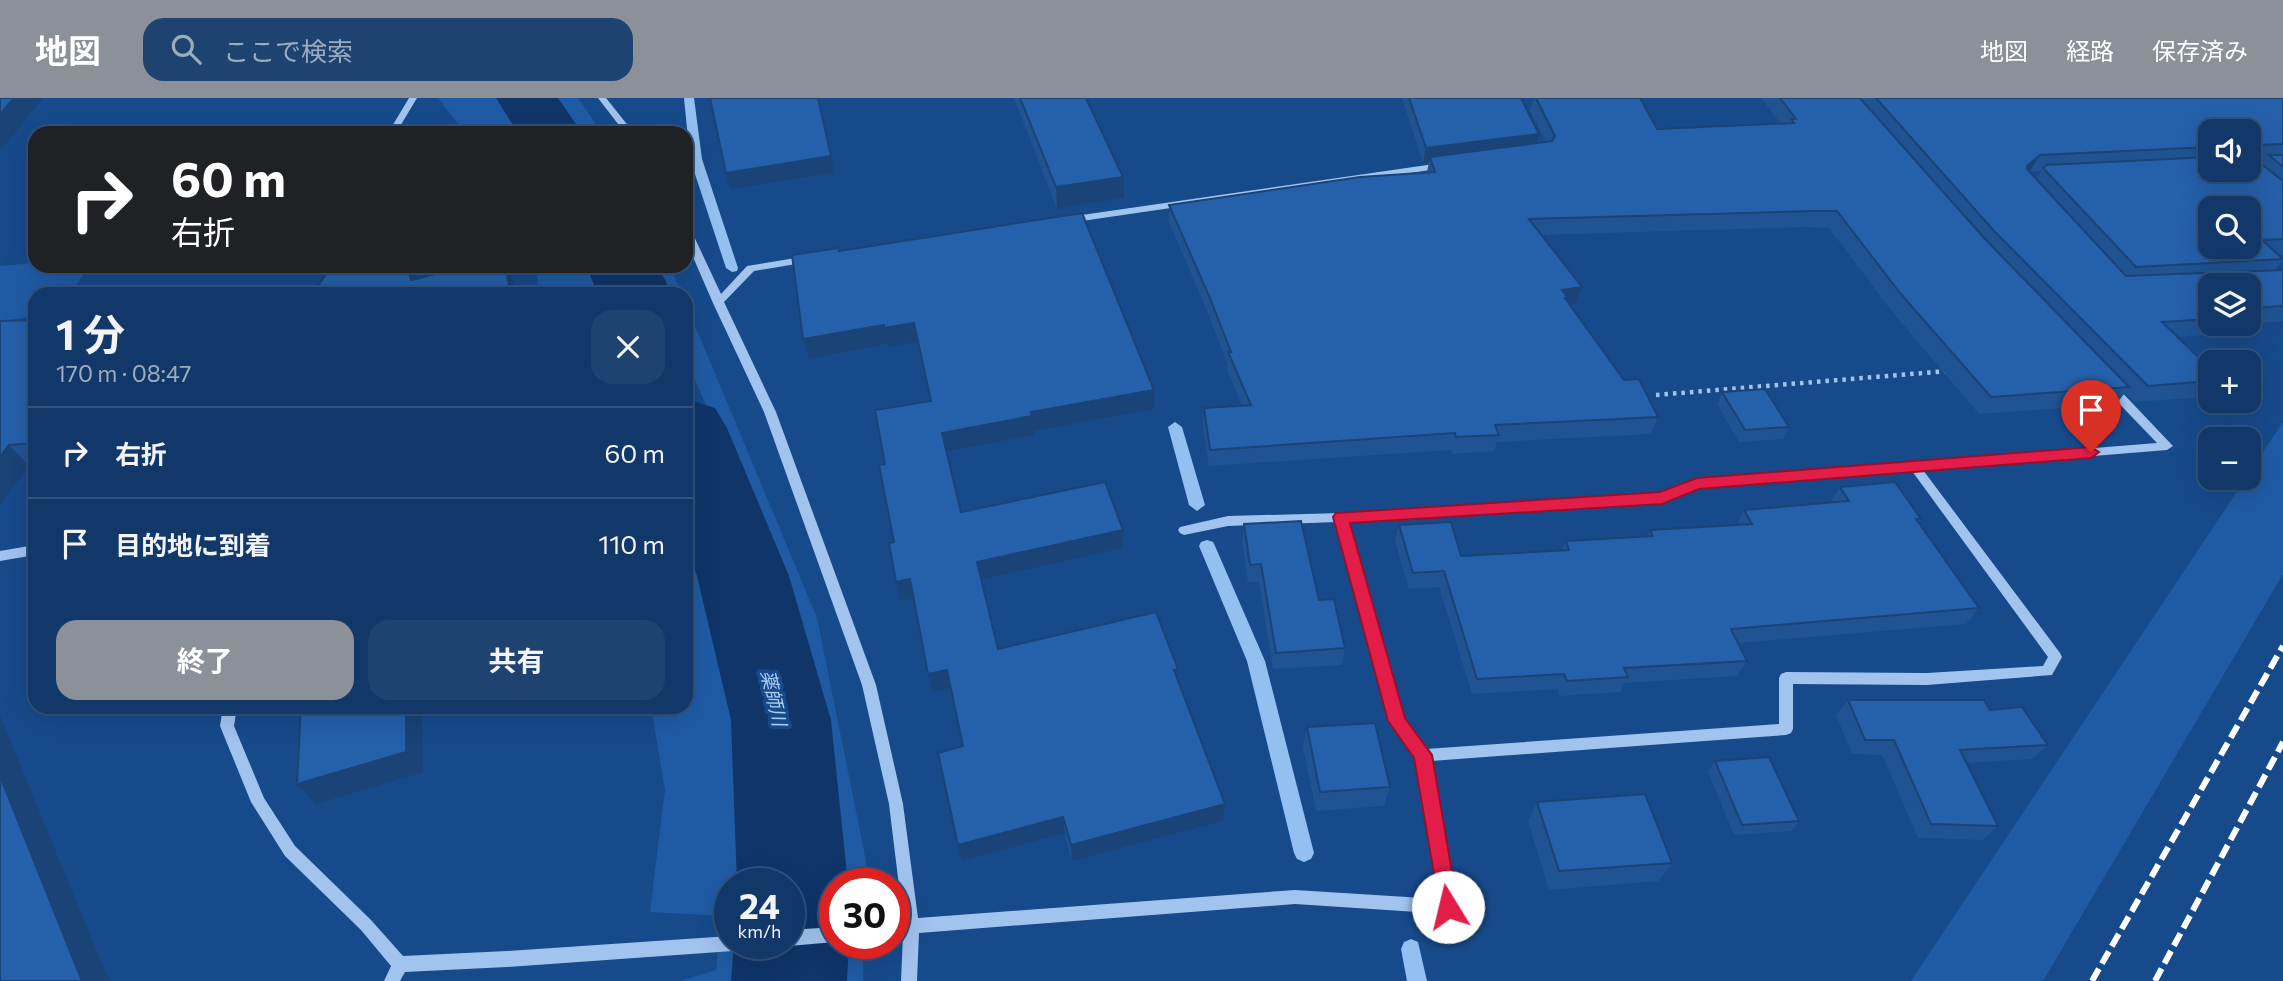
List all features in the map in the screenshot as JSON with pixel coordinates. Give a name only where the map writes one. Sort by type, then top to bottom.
[{"type":"street","points":[[396,126],[413,98]]},
{"type":"street","points":[[603,98],[625,126]]},
{"type":"street","points":[[1061,221],[1448,165]]},
{"type":"street","points":[[693,246],[770,412],[869,685],[896,804],[899,868]]},
{"type":"street","points":[[718,303],[751,268],[818,258]]},
{"type":"street","points":[[1184,530],[1228,521],[1662,498],[1697,484],[2167,446],[2102,379]]},
{"type":"street","points":[[1423,755],[1786,729],[1786,678],[1927,679],[2047,671],[2054,657],[1915,467]]},
{"type":"street","points":[[910,925],[1295,897],[1448,907],[1423,755],[1396,721],[1341,517]]},
{"type":"street","points":[[0,556],[28,551]]},
{"type":"street","points":[[229,714],[227,726],[258,802],[290,851],[366,925],[400,964]]},
{"type":"street","points":[[400,964],[714,945]]},
{"type":"street","points":[[906,959],[909,981]]},
{"type":"street","points":[[392,981],[400,964]]},
{"type":"path","points":[[1656,395],[1959,370]]},
{"type":"shaded area","points":[[438,98],[511,98],[528,126],[460,126]]},
{"type":"shaded area","points":[[554,98],[578,98],[597,126],[573,126]]},
{"type":"shaded area","points":[[28,264],[28,273],[85,273],[74,287],[28,287],[28,317],[0,322],[0,266]]},
{"type":"shaded area","points":[[536,273],[600,273],[606,287],[539,287]]},
{"type":"shaded area","points":[[651,273],[673,273],[679,287],[656,287]]},
{"type":"shaded area","points":[[693,321],[817,618],[866,868],[828,868],[831,823],[782,589],[693,375]]},
{"type":"shaded area","points":[[2283,422],[2283,574],[2043,981],[1911,981],[2238,490],[2261,490],[2261,455]]},
{"type":"shaded area","points":[[693,525],[720,599],[766,868],[714,868],[714,916],[650,912],[665,790],[652,714],[693,714]]},
{"type":"shaded area","points":[[717,959],[756,959],[754,981],[681,981],[716,970]]},
{"type":"shaded area","points":[[822,959],[864,959],[863,981],[821,981]]},
{"type":"building","points":[[0,98],[14,98],[0,114]]},
{"type":"building","points":[[710,98],[818,98],[831,156],[726,173]]},
{"type":"building","points":[[1020,98],[1086,98],[1123,177],[1056,187]]},
{"type":"building","points":[[1409,98],[1521,98],[1539,134],[1426,148]]},
{"type":"building","points":[[1536,98],[1640,98],[1657,129],[1794,123],[1791,119],[1796,119],[1780,98],[1860,98],[1985,239],[2129,387],[1991,397],[1900,293],[1837,211],[1529,219],[1582,287],[1562,290],[1567,297],[1565,298],[1624,380],[1639,379],[1658,417],[1495,425],[1499,435],[1456,437],[1455,433],[1210,450],[1204,408],[1251,405],[1228,352],[1231,352],[1209,296],[1169,205],[1360,177],[1435,172],[1430,157],[1552,141],[1555,136]]},
{"type":"building","points":[[1876,98],[2283,98],[2283,144],[2261,145],[2261,119],[2198,119],[2198,148],[2040,155],[2027,166],[2126,276],[2198,273],[2198,320],[2162,322],[2198,356],[2198,382],[2148,386],[1995,232]]},
{"type":"building","points":[[2269,155],[2283,155],[2283,167]]},
{"type":"building","points":[[2198,158],[2198,182],[2261,182],[2261,164],[2283,181],[2283,239],[2262,240],[2283,259],[2136,267],[2043,168],[2046,165]]},
{"type":"building","points":[[1082,213],[1154,390],[1031,412],[1032,416],[942,433],[961,512],[1105,482],[1123,530],[977,562],[998,649],[1156,612],[1178,669],[1174,670],[1225,804],[1071,845],[1063,817],[958,845],[938,753],[963,746],[947,670],[928,674],[910,579],[896,582],[889,543],[894,542],[879,465],[885,464],[875,410],[931,401],[914,323],[884,328],[884,325],[803,339],[792,255],[839,248],[839,251]]},
{"type":"building","points":[[2283,270],[2283,306],[2261,307],[2261,273],[2204,273]]},
{"type":"building","points":[[327,273],[410,273],[411,280],[440,273],[506,273],[510,287],[318,287]]},
{"type":"building","points":[[28,320],[28,444],[9,445],[0,457],[0,321]]},
{"type":"building","points":[[1765,389],[1789,427],[1745,430],[1722,392]]},
{"type":"building","points":[[1895,482],[1921,519],[1916,519],[1979,608],[1731,629],[1747,661],[1624,668],[1628,677],[1567,681],[1564,674],[1477,679],[1444,571],[1413,573],[1399,525],[1451,522],[1461,556],[1569,550],[1566,541],[1653,536],[1650,530],[1752,524],[1744,510],[1849,501],[1840,487]]},
{"type":"building","points":[[1301,521],[1319,600],[1334,599],[1345,648],[1276,653],[1261,564],[1250,565],[1244,524]]},
{"type":"building","points":[[1848,700],[1984,700],[1990,710],[2022,707],[2048,745],[1960,750],[1998,826],[1931,824],[1894,740],[1865,740]]},
{"type":"building","points":[[301,714],[406,714],[406,752],[297,784]]},
{"type":"building","points":[[1375,723],[1390,787],[1320,792],[1307,727]]},
{"type":"building","points":[[1769,757],[1799,821],[1742,825],[1715,761]]},
{"type":"building","points":[[0,776],[82,981],[0,981]]},
{"type":"building","points":[[1645,794],[1672,863],[1559,871],[1537,802]]},
{"type":"waterway","name":"薬師川","points":[[527,98],[545,126]]},
{"type":"waterway","points":[[689,98],[692,126]]},
{"type":"waterway","points":[[693,133],[696,159],[732,268]]},
{"type":"waterway","name":"薬師川","points":[[625,273],[632,287]]},
{"type":"waterway","points":[[1175,427],[1197,505]]},
{"type":"waterway","name":"薬師川","points":[[693,446],[743,576],[781,720],[794,909],[789,981]]},
{"type":"waterway","points":[[1207,546],[1256,661],[1304,853]]},
{"type":"waterway","points":[[1411,949],[1417,981]]},
{"type":"railway","points":[[2092,981],[2283,646]]},
{"type":"railway","points":[[2155,981],[2283,742]]},
{"type":"route","points":[[1448,907],[1423,755],[1396,721],[1341,517],[1662,498],[1697,484],[2091,452]]}]
